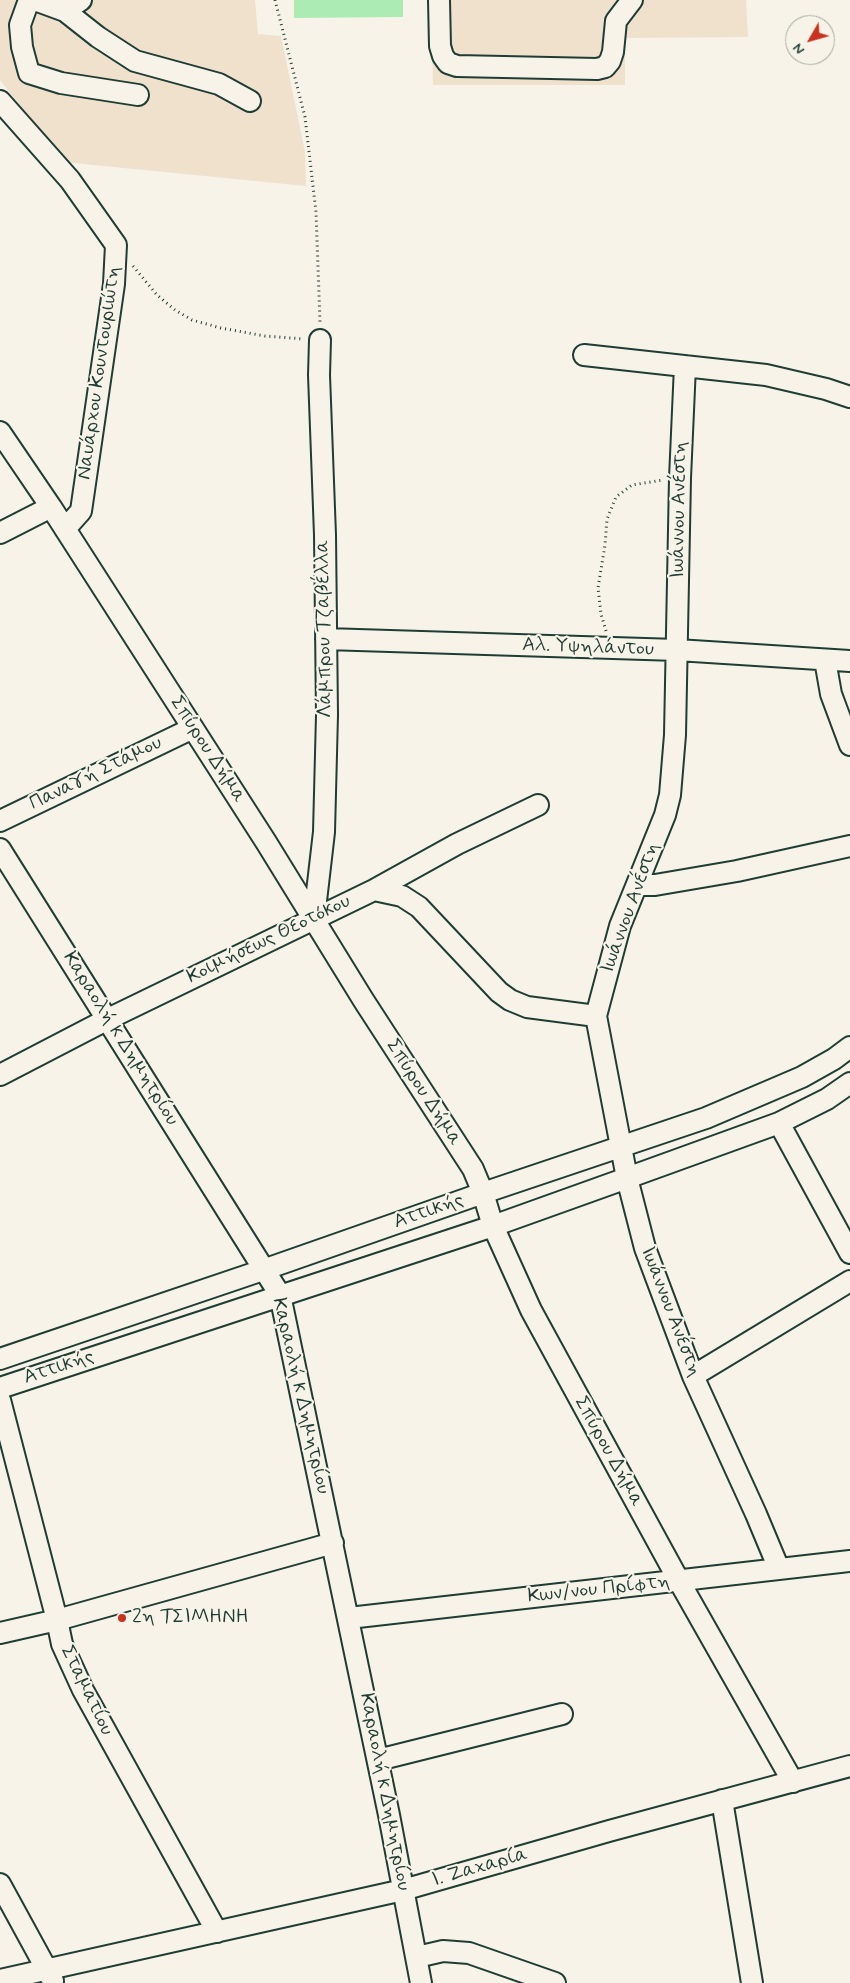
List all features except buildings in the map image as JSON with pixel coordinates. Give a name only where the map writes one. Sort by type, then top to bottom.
[{"type":"street","points":[[29,0],[20,25],[22,47],[29,72],[61,83],[138,95]]},
{"type":"street","points":[[35,0],[73,5],[98,38],[135,61],[219,84],[250,101]]},
{"type":"street","points":[[439,0],[442,56],[448,62],[457,66],[597,69],[605,67],[610,62],[613,52],[616,21],[632,0]]},
{"type":"street","name":"Ναυάρχου Κουντουριώτη","points":[[0,101],[70,180],[116,245],[114,284],[81,511],[65,529]]},
{"type":"street","name":"Λάμπρου Τζαβέλλα","points":[[314,918],[324,832],[327,715],[325,535],[319,375],[320,340]]},
{"type":"street","points":[[584,355],[766,375],[826,389],[850,397]]},
{"type":"street","name":"Ιωάννου Ανέστη","points":[[684,366],[675,736],[670,795],[665,816],[620,926],[596,1016],[627,1178],[645,1248],[693,1376],[740,1478],[779,1570]]},
{"type":"street","name":"Σπύρου Δήμα","points":[[0,432],[51,507],[193,728],[314,918],[369,1009],[473,1169],[493,1226],[531,1310],[679,1581],[793,1782]]},
{"type":"street","points":[[0,533],[51,507]]},
{"type":"street","name":"Αλ. Υψηλάντου","points":[[326,639],[677,650],[850,661]]},
{"type":"street","points":[[824,660],[830,694],[850,745]]},
{"type":"street","name":"Παναγή Στάμου","points":[[0,821],[193,728]]},
{"type":"street","name":"Κοιμήσεως Θεοτόκου","points":[[0,1075],[108,1019],[374,890],[457,844],[538,805]]},
{"type":"street","points":[[637,885],[656,885],[737,871],[850,846]]},
{"type":"street","name":"Καραολή κ Δημητρίου","points":[[0,849],[280,1295],[349,1618],[421,1983]]},
{"type":"street","points":[[374,890],[402,896],[419,907],[499,992],[510,1000],[527,1007],[596,1016]]},
{"type":"street","name":"Αττικής","points":[[0,1359],[706,1118],[802,1078],[850,1047]]},
{"type":"street","name":"Αττικής","points":[[0,1388],[493,1226],[627,1178],[780,1123],[828,1099],[850,1083]]},
{"type":"street","points":[[780,1123],[850,1253]]},
{"type":"street","points":[[693,1376],[850,1281]]},
{"type":"street","name":"Σταματίου","points":[[0,1400],[62,1644],[83,1690],[217,1932]]},
{"type":"street","points":[[0,1633],[57,1620],[333,1542]]},
{"type":"street","name":"Κων/νου Πρίφτη","points":[[349,1618],[850,1562]]},
{"type":"street","points":[[378,1760],[562,1714]]},
{"type":"street","name":"Ι. Ζαχαρία","points":[[0,1980],[51,1977],[217,1932],[403,1890],[850,1766]]},
{"type":"street","points":[[722,1800],[752,1983]]},
{"type":"street","points":[[0,1884],[51,1977]]},
{"type":"street","points":[[417,1956],[443,1951],[469,1953],[555,1983]]},
{"type":"path","points":[[116,245],[157,295],[175,310],[192,320],[221,328],[265,336],[320,340],[316,212],[305,117],[275,0]]},
{"type":"path","points":[[616,649],[607,634],[601,614],[598,588],[607,519],[616,497],[632,485],[680,478]]},
{"type":"shaded area","points":[[0,0],[255,0],[258,34],[281,36],[305,152],[306,186],[63,162],[0,80]]},
{"type":"shaded area","points":[[431,0],[746,0],[748,37],[625,38],[625,85],[433,85]]},
{"type":"green space","points":[[294,0],[403,0],[403,17],[294,18]]},
{"type":"place","name":"2η ΤΣΙΜΗΝΗ","points":[[122,1618]]}]
